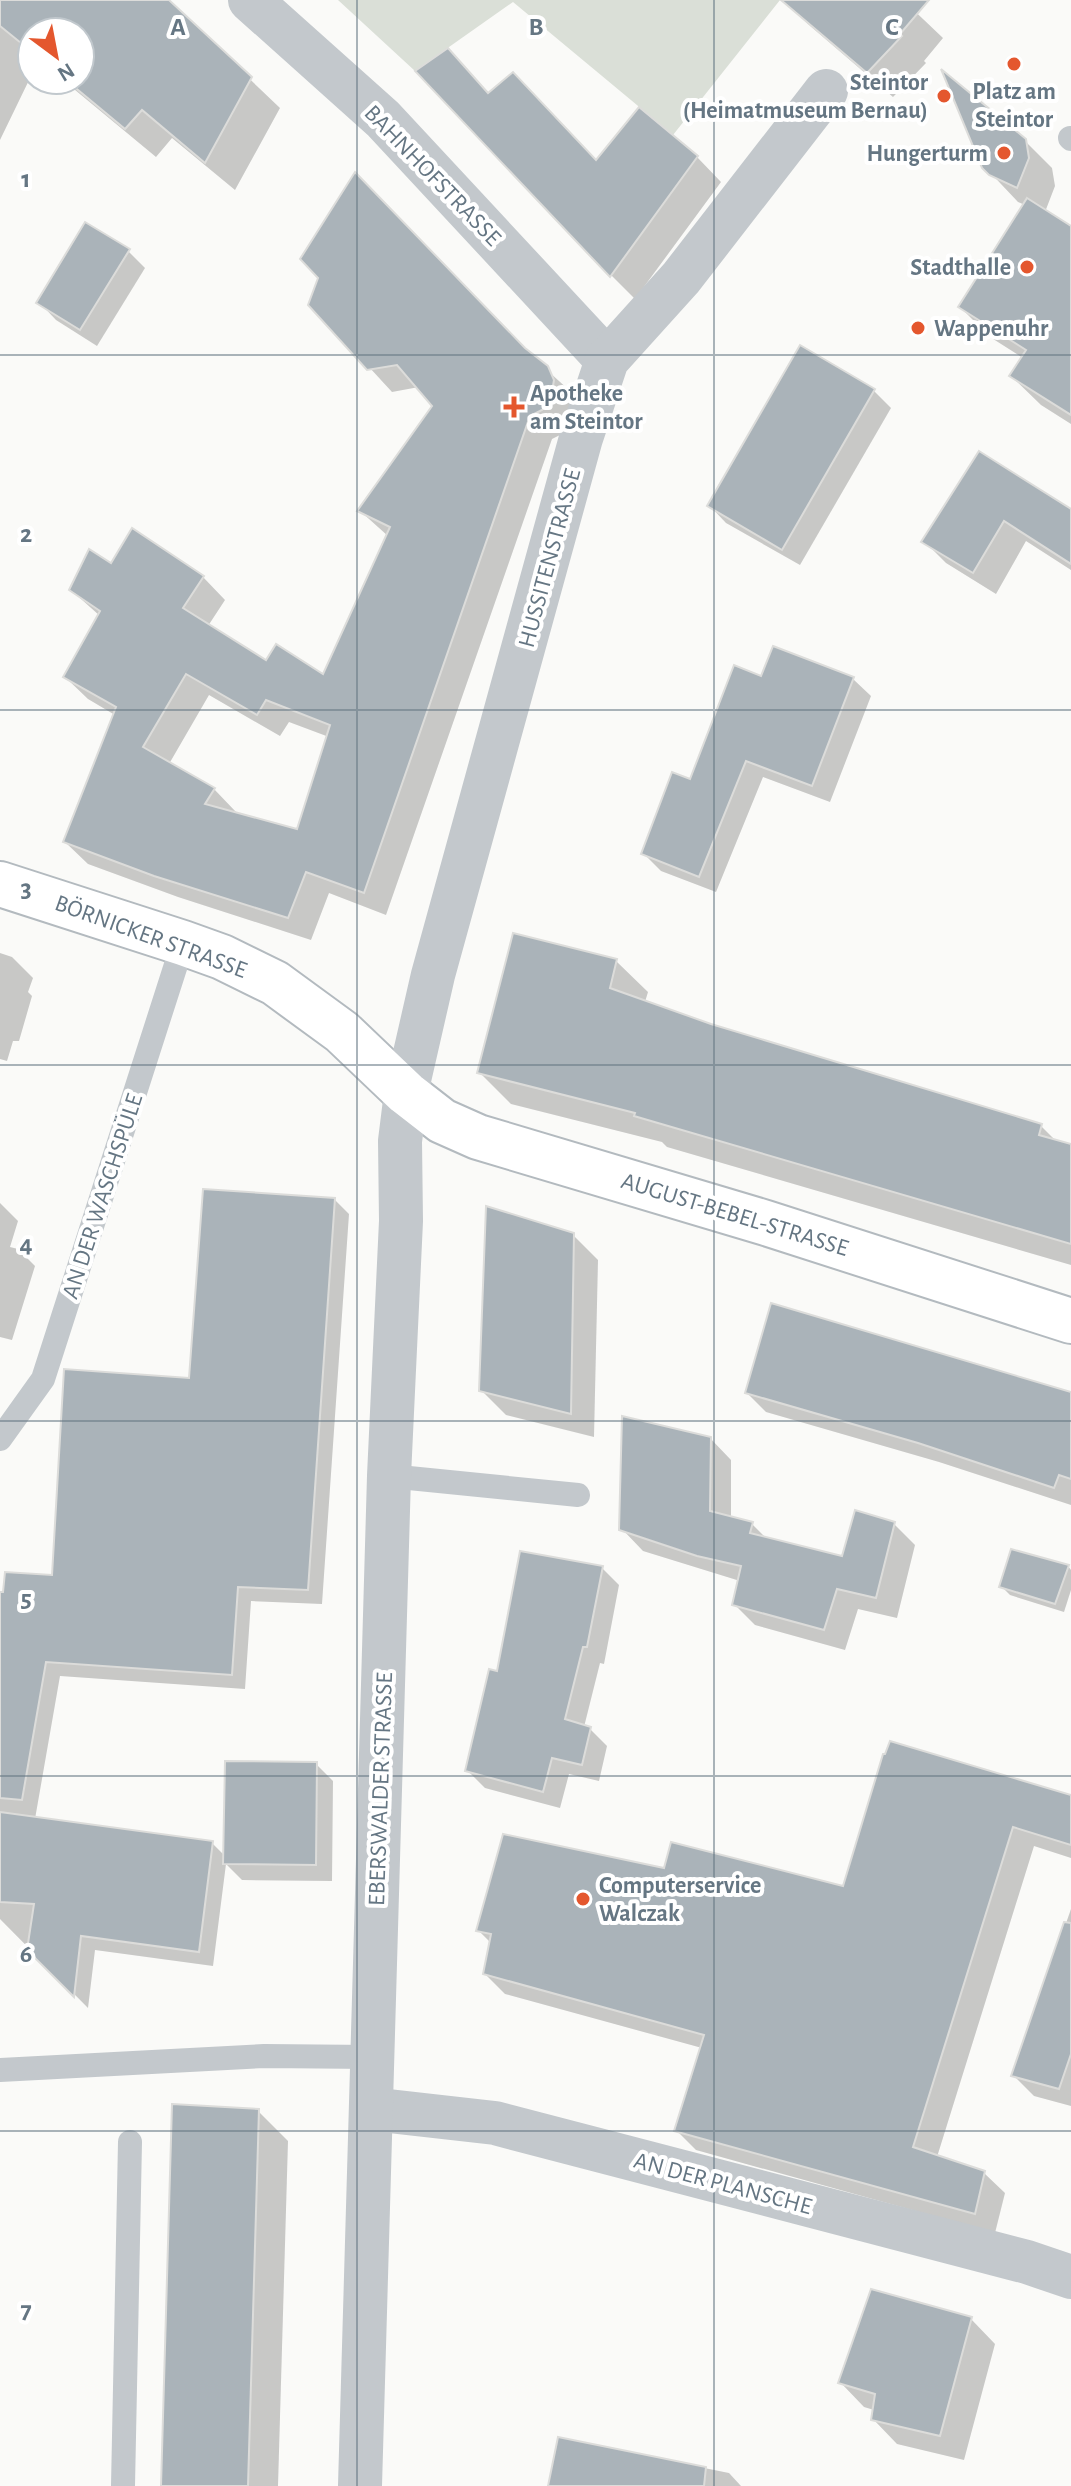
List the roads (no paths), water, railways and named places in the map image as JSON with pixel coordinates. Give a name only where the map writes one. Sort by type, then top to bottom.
[{"type":"main road","name":"BÖRNICKER STRASSE","points":[[0,884],[222,957],[275,983],[342,1032],[406,1093]]},
{"type":"main road","name":"AUGUST-BEBEL-STRASSE","points":[[406,1093],[442,1121],[478,1137],[766,1223],[1071,1321]]},
{"type":"street","name":"BAHNHOFSTRASSE","points":[[250,0],[383,119],[607,360]]},
{"type":"street","name":"HUSSITENSTRASSE","points":[[406,1093],[433,975],[581,438],[607,360],[681,278],[826,91]]},
{"type":"street","name":"EBERSWALDER STRASSE","points":[[360,2486],[389,1476],[401,1221],[400,1141],[406,1093]]},
{"type":"street","name":"AN DER PLANSCHE","points":[[371,2109],[495,2123],[1027,2262],[1071,2277]]},
{"type":"lane","name":"AN DER WASCHSPÜLE","points":[[0,1439],[43,1379],[183,943]]},
{"type":"lane","points":[[389,1476],[578,1495]]},
{"type":"lane","points":[[0,2070],[264,2056],[372,2057]]},
{"type":"lane","points":[[123,2486],[130,2142]]},
{"type":"place","name":"Platz am Steintor","points":[[1014,64]]},
{"type":"place","name":"Steintor (Heimatmuseum Bernau)","points":[[944,96]]},
{"type":"place","name":"Hungerturm","points":[[1004,153]]},
{"type":"place","name":"Stadthalle","points":[[1027,267]]},
{"type":"place","name":"Wappenuhr","points":[[918,328]]},
{"type":"place","name":"Apotheke am Steintor","points":[[514,407]]},
{"type":"place","name":"Computerservice Walczak","points":[[583,1899]]}]
